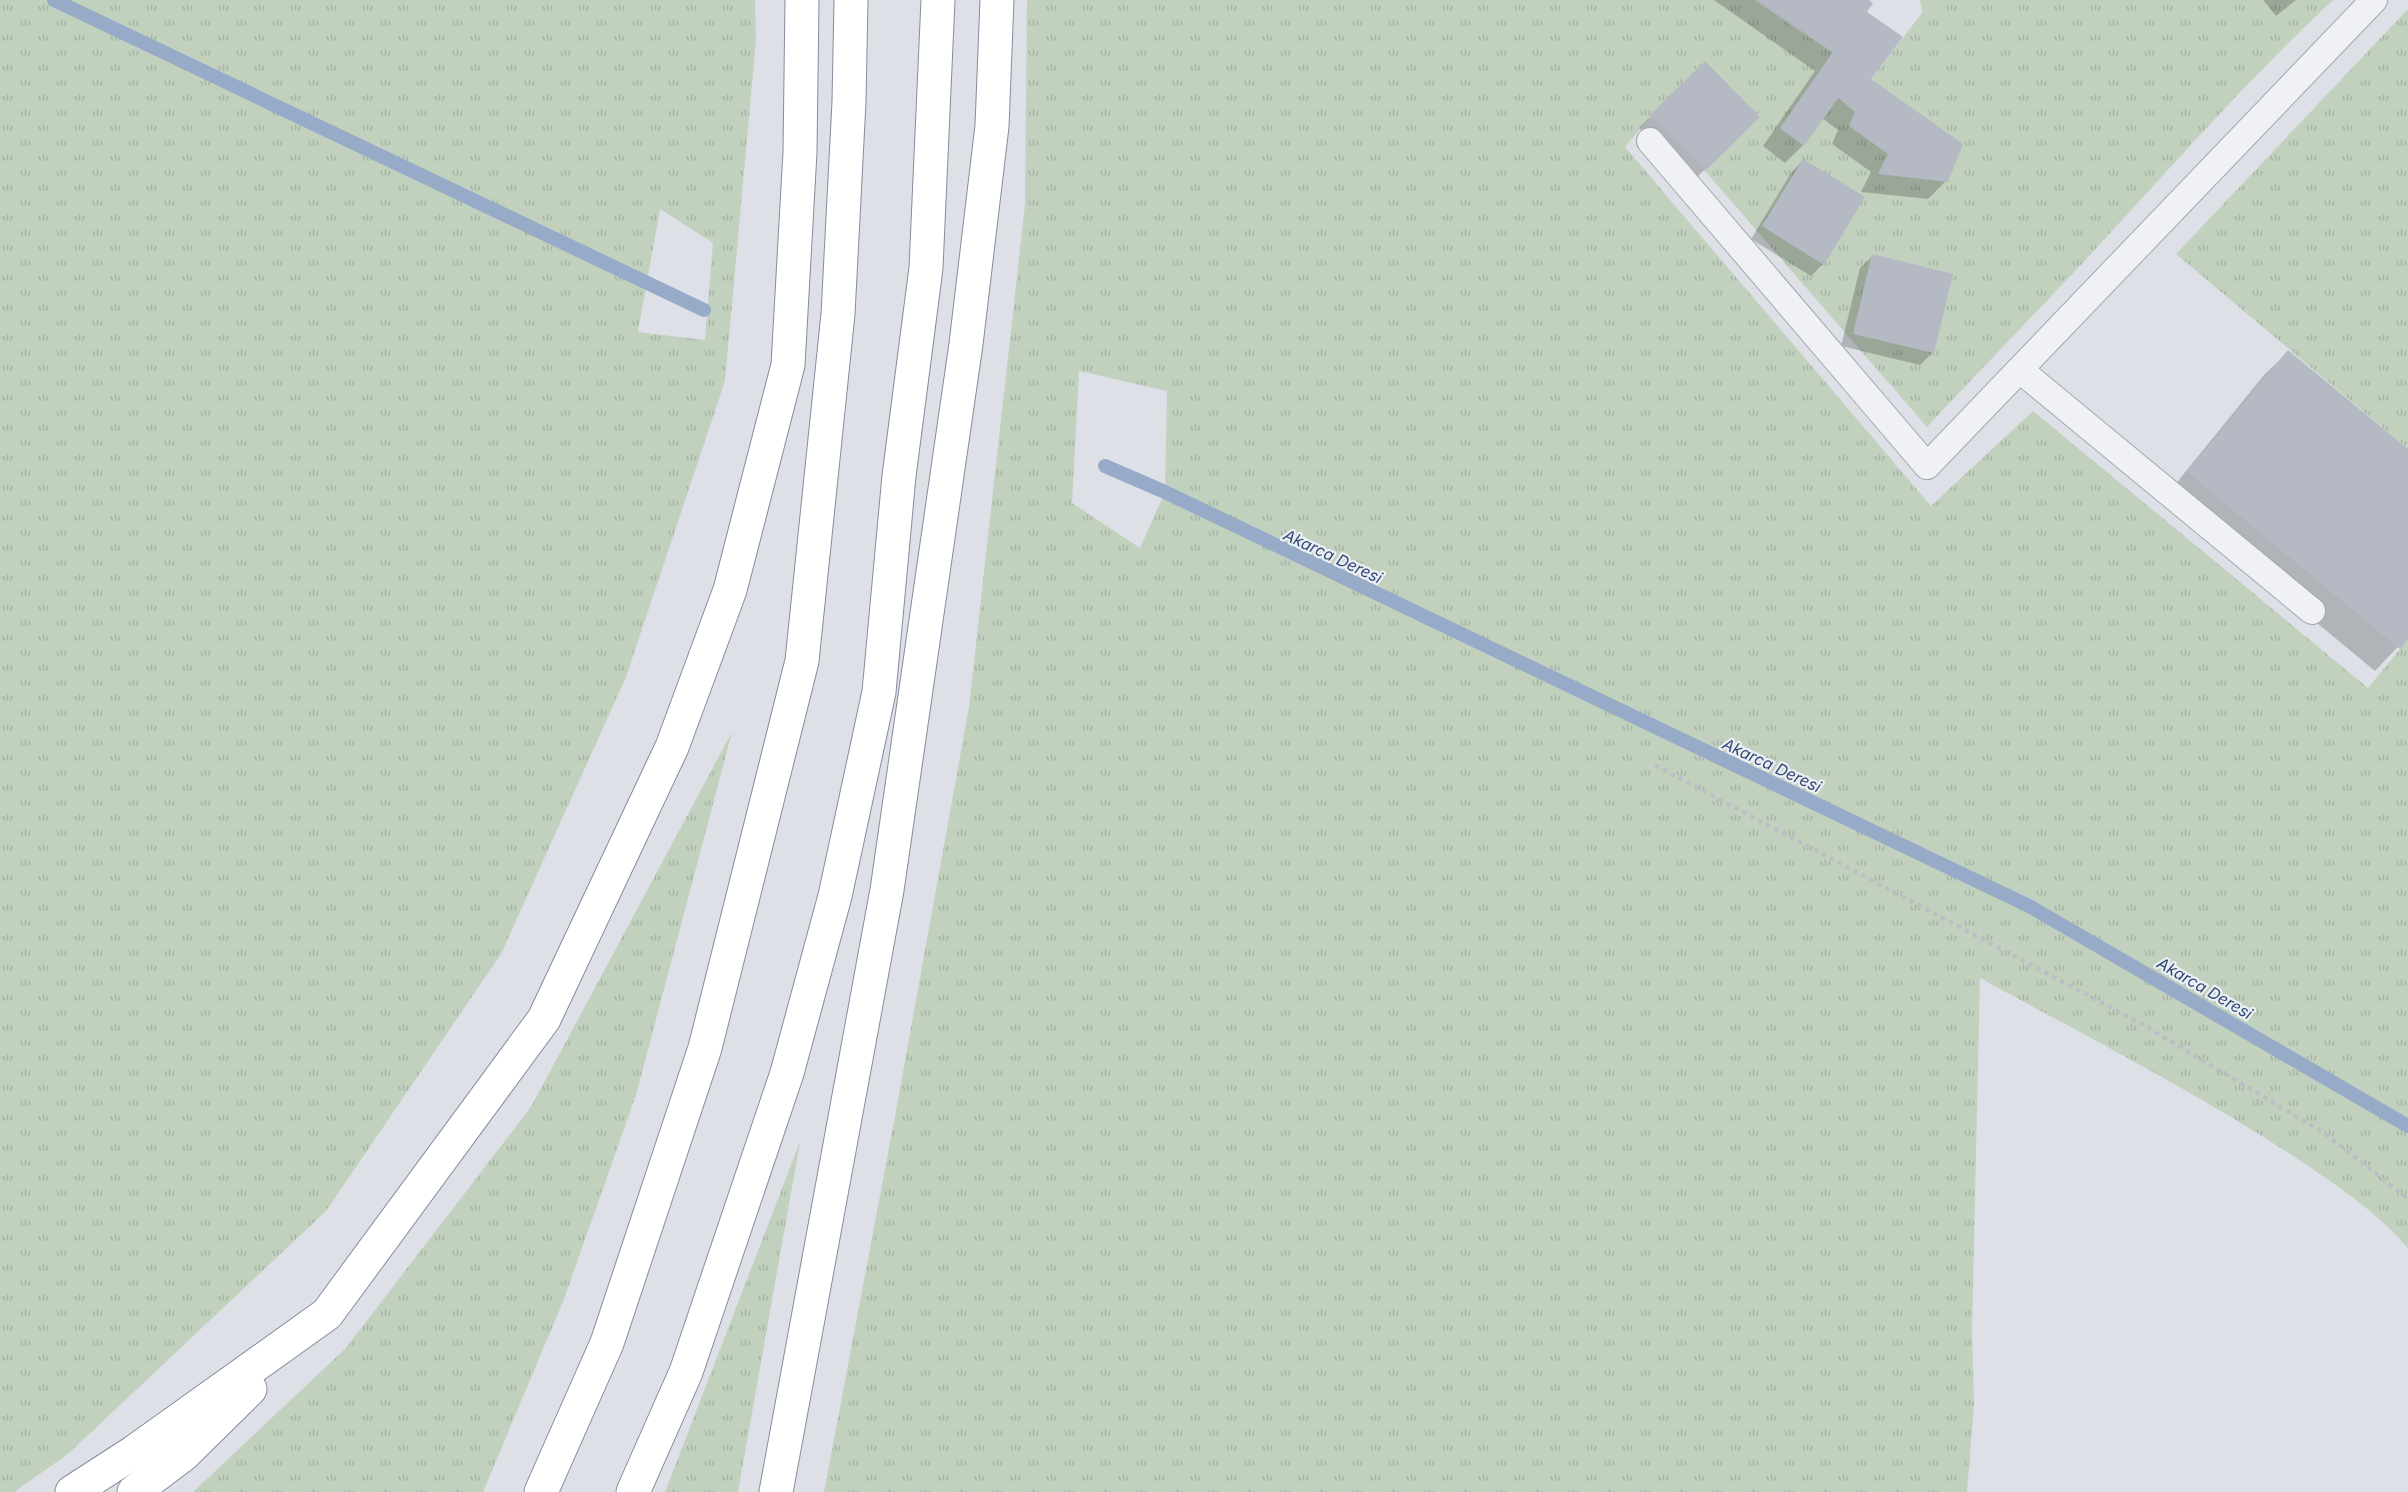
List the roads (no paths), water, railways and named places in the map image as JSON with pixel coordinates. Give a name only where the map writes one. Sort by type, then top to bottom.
[{"type":"highway","points":[[134,1492],[184,1454],[327,1314],[544,1019],[672,747],[730,590],[788,365],[800,152],[802,0]]},
{"type":"highway","points":[[541,1492],[607,1343],[705,1048],[802,661],[838,314],[849,102],[851,0]]},
{"type":"highway","points":[[633,1492],[686,1372],[787,1073],[835,896],[879,692],[899,476],[926,268],[938,0]]},
{"type":"highway","points":[[776,1492],[890,867],[967,332],[992,126],[997,0]]},
{"type":"highway","points":[[72,1492],[135,1452],[327,1314]]},
{"type":"lane","points":[[1650,141],[1927,466],[2374,0]]},
{"type":"lane","points":[[2020,370],[2312,611]]},
{"type":"waterway","points":[[54,0],[704,310]]},
{"type":"waterway","name":"Akarca Deresi","points":[[1105,466],[1165,492],[2029,906],[2408,1126]]}]
